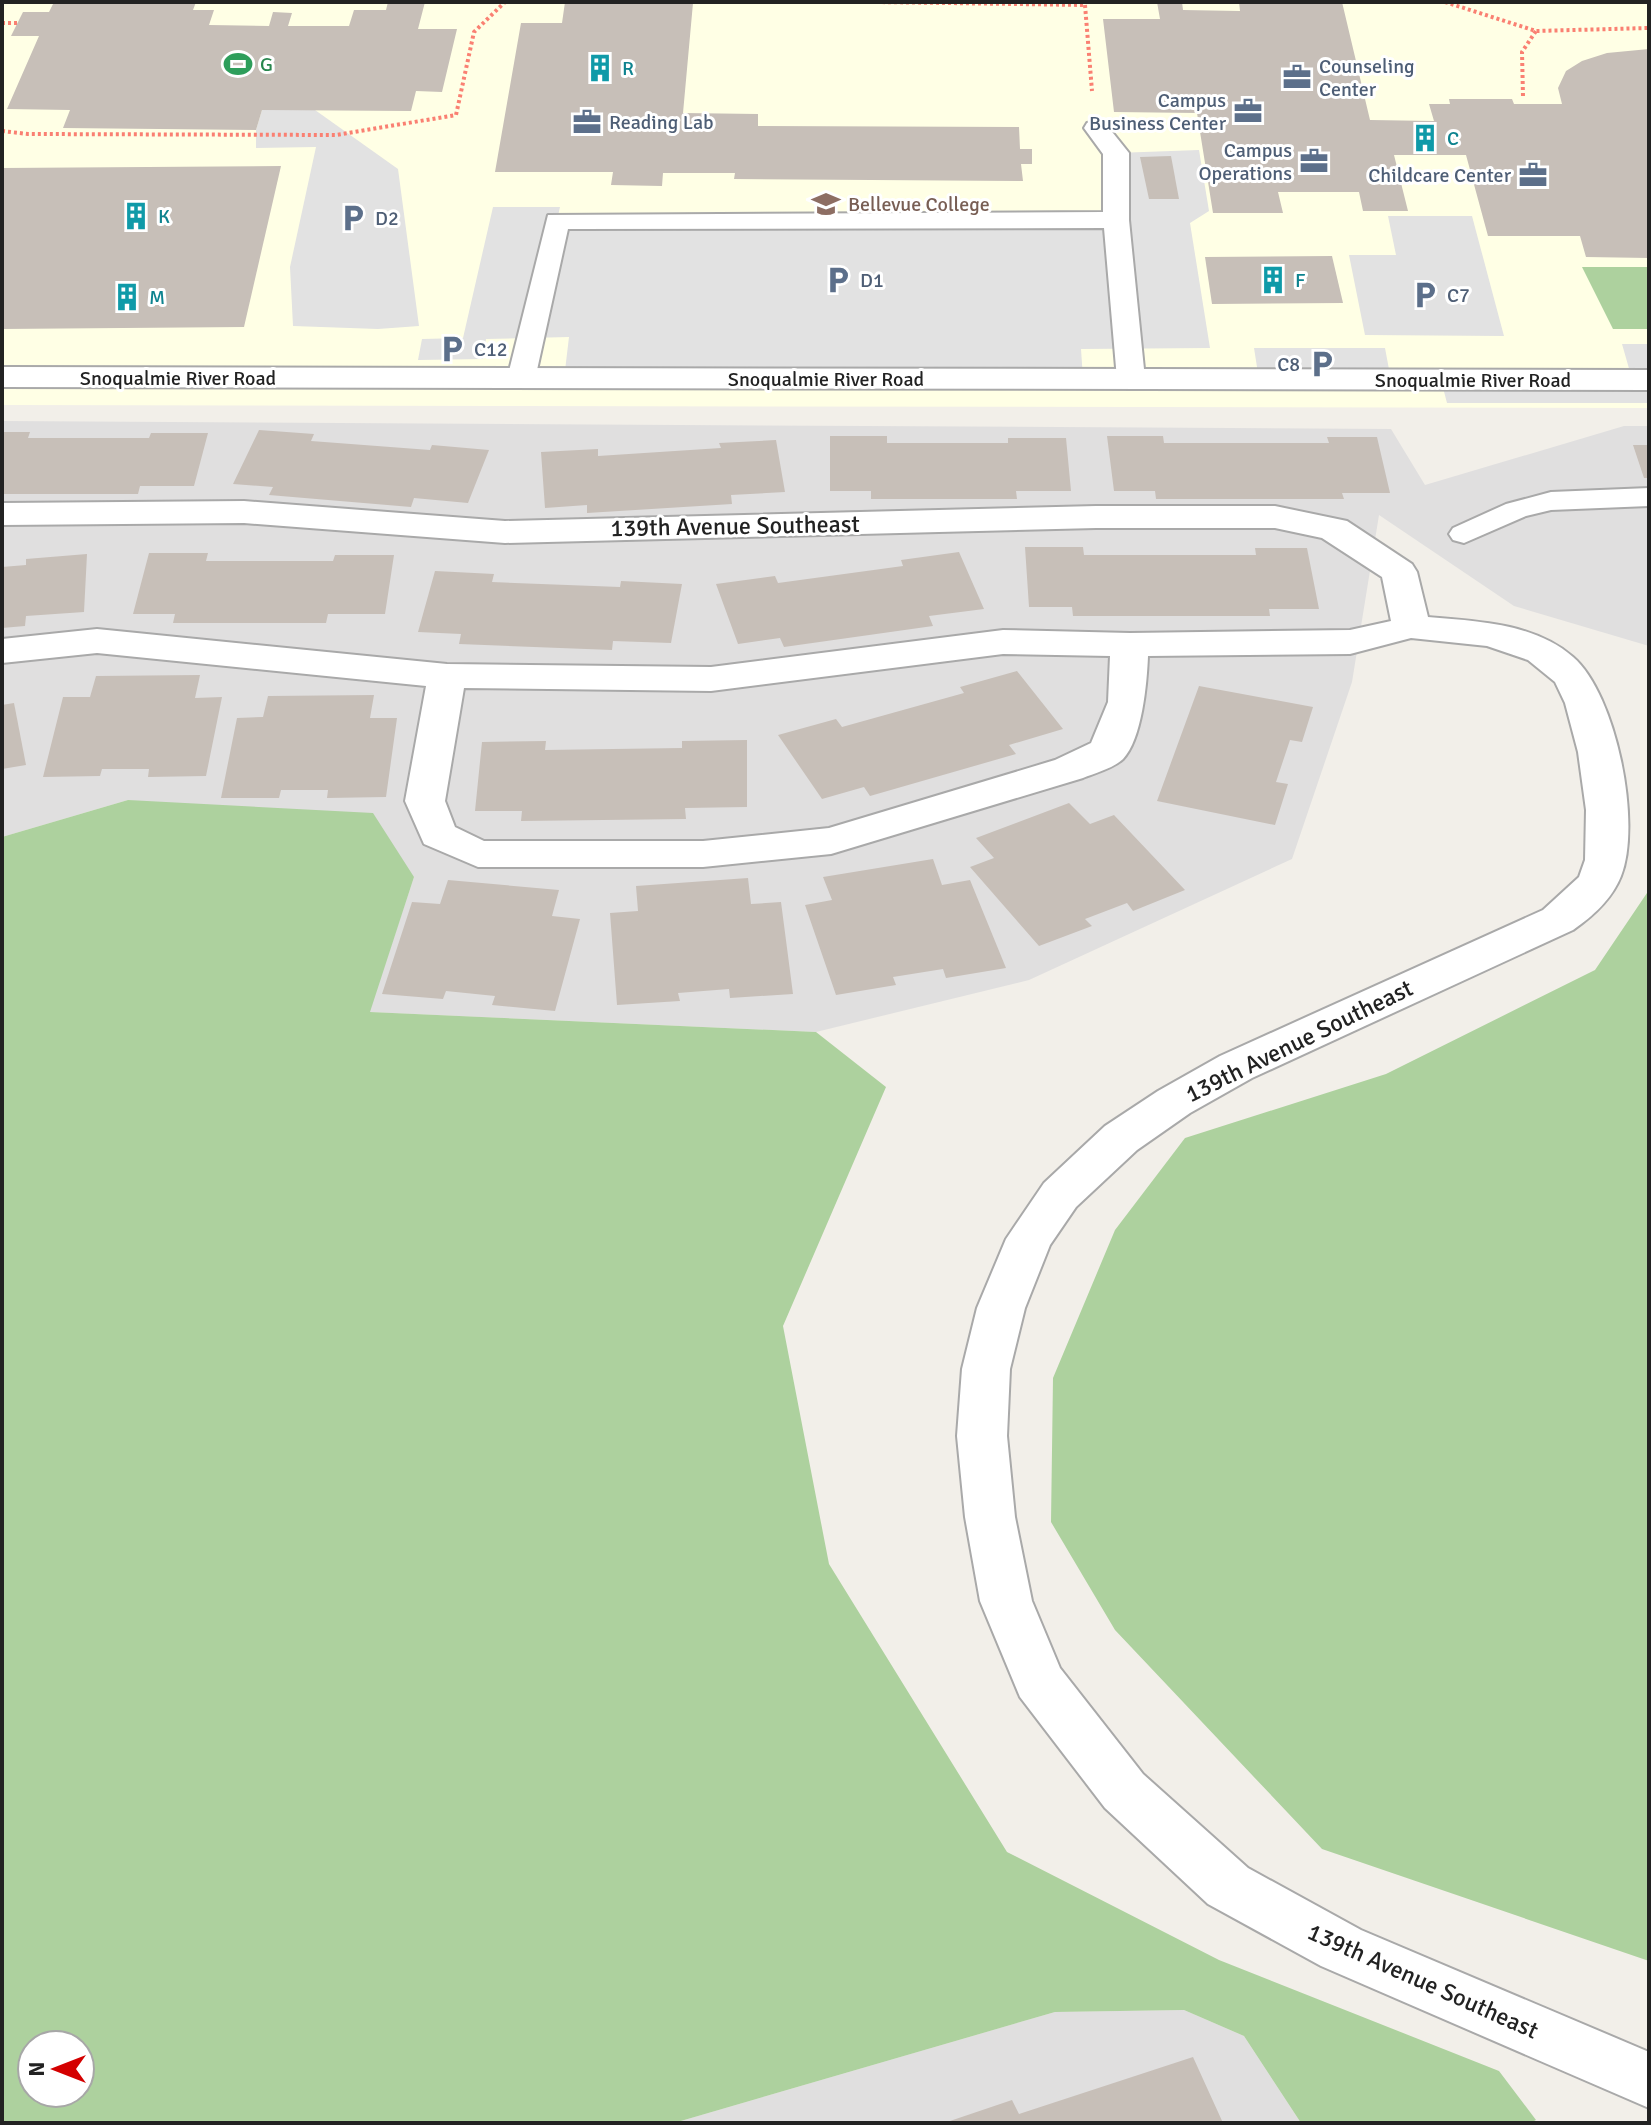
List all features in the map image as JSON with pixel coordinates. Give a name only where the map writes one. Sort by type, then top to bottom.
[{"type":"street","name":"Snoqualmie River Road","points":[[2,377],[1649,380]]},
{"type":"street","name":"139th Avenue Southeast","points":[[2,514],[244,512],[505,532],[1096,517],[1275,517],[1334,529],[1399,572],[1411,627]]},
{"type":"street","name":"139th Avenue Southeast","points":[[2,651],[97,641],[447,676],[711,679],[1003,642],[1130,645],[1350,642],[1411,627],[1507,638],[1538,650],[1558,664],[1577,686],[1590,719],[1609,823],[1608,851],[1601,876],[1580,904],[1558,920],[1236,1067],[1174,1102],[1121,1138],[1060,1195],[1029,1239],[1001,1308],[986,1369],[982,1436],[990,1517],[1006,1601],[1039,1681],[1124,1791],[1228,1886],[1341,1948],[1649,2080]]},
{"type":"street","points":[[447,676],[425,801],[438,835],[478,854],[703,854],[831,841],[1069,769],[1108,751],[1127,702],[1130,645]]},
{"type":"lane","points":[[1096,128],[1116,153],[1116,220],[1131,379]]},
{"type":"lane","points":[[521,379],[557,221],[1116,220]]},
{"type":"lane","points":[[1464,534],[1516,510],[1551,501],[1649,497]]},
{"type":"path","points":[[2,131],[28,134],[336,135],[456,115],[474,32],[505,2]]},
{"type":"path","points":[[876,2],[1083,4],[1096,128]]},
{"type":"path","points":[[1445,2],[1536,31],[1649,28]]},
{"type":"path","points":[[2,23],[17,23]]},
{"type":"path","points":[[1523,96],[1522,52],[1536,31]]},
{"type":"shaded area","name":"Bellevue College","points":[[2,2],[1649,2],[1649,408],[2,405]]},
{"type":"shaded area","name":"D2","points":[[262,110],[315,110],[398,169],[419,326],[378,329],[293,326],[290,267],[316,147],[256,148],[256,130]]},
{"type":"shaded area","name":"D1","points":[[1199,150],[1209,211],[1190,223],[1210,348],[1081,349],[1083,379],[564,379],[569,337],[486,339],[483,359],[418,360],[422,339],[463,338],[493,207],[560,207],[557,220],[1116,220],[1116,153]]},
{"type":"shaded area","name":"C7","points":[[1388,216],[1472,216],[1504,336],[1365,335],[1349,255],[1396,255]]},
{"type":"shaded area","points":[[1622,344],[1649,344],[1649,403],[1447,403],[1441,380],[1632,379]]},
{"type":"shaded area","name":"C8","points":[[1254,348],[1385,348],[1391,380],[1259,380]]},
{"type":"shaded area","points":[[2,421],[1391,429],[1425,485],[1624,426],[1649,426],[1649,646],[1514,606],[1379,515],[1352,682],[1292,859],[1029,980],[816,1032],[369,1012],[414,877],[128,800],[2,837]]},
{"type":"shaded area","points":[[1184,2010],[1244,2036],[1301,2123],[674,2123],[1055,2012]]},
{"type":"green space","points":[[1582,267],[1649,267],[1649,329],[1613,329]]},
{"type":"green space","points":[[128,800],[373,813],[414,877],[370,1012],[816,1032],[886,1087],[783,1326],[829,1564],[1007,1852],[1219,1960],[1499,2071],[1536,2120],[1530,2123],[1301,2123],[1244,2036],[1184,2010],[1055,2012],[674,2123],[2,2123],[2,837]]},
{"type":"green space","points":[[1649,890],[1649,1961],[1322,1849],[1115,1630],[1051,1522],[1053,1378],[1115,1230],[1185,1138],[1386,1074],[1595,970]]},
{"type":"building","name":"G","points":[[54,2],[196,2],[193,10],[214,10],[209,25],[269,26],[273,12],[292,13],[288,26],[349,26],[354,10],[386,10],[388,2],[425,2],[418,29],[457,29],[442,92],[416,91],[411,111],[262,110],[256,130],[63,128],[70,110],[7,109],[39,36],[11,36],[23,12],[49,12]]},
{"type":"building","name":"R","points":[[565,2],[693,3],[683,113],[758,114],[758,126],[1019,127],[1020,149],[1032,149],[1032,164],[1021,164],[1023,181],[734,179],[735,173],[663,173],[662,186],[611,185],[613,172],[495,172],[521,23],[562,23]]},
{"type":"building","name":"C","points":[[1157,2],[1182,2],[1183,10],[1240,11],[1239,2],[1342,2],[1370,120],[1434,121],[1429,104],[1450,104],[1449,99],[1512,99],[1514,104],[1562,104],[1558,88],[1566,71],[1582,61],[1607,53],[1649,49],[1649,258],[1586,257],[1580,236],[1488,236],[1466,155],[1394,155],[1408,211],[1363,211],[1359,192],[1278,192],[1283,213],[1213,213],[1197,113],[1114,112],[1103,19],[1160,19]]},
{"type":"building","points":[[1171,156],[1179,199],[1149,199],[1140,157]]},
{"type":"building","name":"K","points":[[281,166],[244,327],[2,329],[2,168]]},
{"type":"building","name":"F","points":[[1332,256],[1343,303],[1212,304],[1205,257]]},
{"type":"building","points":[[259,430],[314,434],[311,441],[430,450],[432,445],[489,450],[468,503],[414,498],[411,507],[269,495],[273,487],[233,484]]},
{"type":"building","points":[[2,432],[30,432],[28,438],[149,438],[151,433],[208,433],[194,486],[140,486],[138,494],[2,494]]},
{"type":"building","points":[[830,436],[887,436],[887,443],[1008,443],[1008,438],[1066,438],[1071,491],[1016,491],[1017,499],[871,499],[871,491],[830,491]]},
{"type":"building","points":[[1107,436],[1163,436],[1164,443],[1329,443],[1327,437],[1377,437],[1390,493],[1342,493],[1344,499],[1156,499],[1155,491],[1114,491]]},
{"type":"building","points":[[776,440],[785,492],[731,495],[732,504],[587,513],[587,505],[545,508],[541,452],[598,449],[598,456],[721,448],[719,443]]},
{"type":"building","points":[[1633,445],[1649,445],[1649,478],[1644,478]]},
{"type":"building","points":[[1025,547],[1083,547],[1084,555],[1256,555],[1255,548],[1307,548],[1319,609],[1269,609],[1270,616],[1073,616],[1072,607],[1029,607]]},
{"type":"building","points":[[959,552],[984,609],[929,616],[933,626],[784,647],[780,638],[738,644],[716,584],[775,576],[778,583],[903,566],[901,560]]},
{"type":"building","points":[[149,553],[208,553],[206,561],[333,561],[335,555],[394,555],[385,614],[328,614],[326,623],[173,623],[175,614],[133,614]]},
{"type":"building","points":[[87,554],[84,612],[26,616],[25,626],[2,628],[2,567],[26,565],[26,559]]},
{"type":"building","points":[[435,571],[494,574],[492,582],[620,587],[621,581],[682,584],[671,643],[613,641],[612,650],[459,644],[461,634],[418,632]]},
{"type":"building","points":[[1017,671],[1063,729],[1009,745],[1016,754],[870,796],[864,787],[822,799],[778,735],[836,719],[842,727],[964,693],[960,687]]},
{"type":"building","points":[[200,675],[195,698],[222,697],[206,776],[148,777],[149,769],[102,769],[100,776],[43,777],[63,697],[90,697],[96,676]]},
{"type":"building","points":[[1199,686],[1313,707],[1302,742],[1290,740],[1276,782],[1288,784],[1275,825],[1157,801]]},
{"type":"building","points":[[374,695],[370,718],[397,718],[386,797],[327,798],[328,790],[281,790],[279,798],[221,798],[237,718],[263,717],[268,696]]},
{"type":"building","points":[[14,703],[26,765],[2,769],[2,705]]},
{"type":"building","points":[[747,740],[747,807],[685,808],[686,819],[521,821],[522,811],[475,811],[482,742],[546,741],[545,750],[682,748],[682,741]]},
{"type":"building","points":[[1069,803],[1090,824],[1114,815],[1185,890],[1133,911],[1127,903],[1085,919],[1092,926],[1039,946],[970,867],[994,858],[976,838]]},
{"type":"building","points":[[933,859],[942,885],[970,880],[1006,968],[946,978],[943,969],[893,977],[896,985],[836,995],[805,905],[832,900],[823,877]]},
{"type":"building","points":[[748,878],[751,904],[781,902],[793,994],[730,998],[729,989],[678,993],[680,1001],[617,1005],[610,913],[638,911],[636,886]]},
{"type":"building","points":[[448,880],[559,890],[552,916],[580,919],[555,1011],[492,1005],[495,996],[446,991],[443,999],[382,994],[412,902],[440,904]]},
{"type":"building","points":[[1193,2057],[1223,2123],[944,2123],[1012,2100],[1019,2114]]},
{"type":"place","name":"G","points":[[238,64]]},
{"type":"place","name":"R","points":[[600,68]]},
{"type":"place","name":"Counseling Center","points":[[1297,77]]},
{"type":"place","name":"Campus Business Center","points":[[1248,111]]},
{"type":"place","name":"Reading Lab","points":[[587,122]]},
{"type":"place","name":"C","points":[[1425,138]]},
{"type":"place","name":"Campus Operations","points":[[1314,161]]},
{"type":"place","name":"Childcare Center","points":[[1533,175]]},
{"type":"place","name":"Bellevue College","points":[[826,204]]},
{"type":"place","name":"K","points":[[136,216]]},
{"type":"place","name":"D2","points":[[353,218]]},
{"type":"place","name":"D1","points":[[838,280]]},
{"type":"place","name":"F","points":[[1273,280]]},
{"type":"place","name":"C7","points":[[1425,295]]},
{"type":"place","name":"M","points":[[127,297]]},
{"type":"place","name":"C12","points":[[452,349]]},
{"type":"place","name":"C8","points":[[1322,364]]}]
